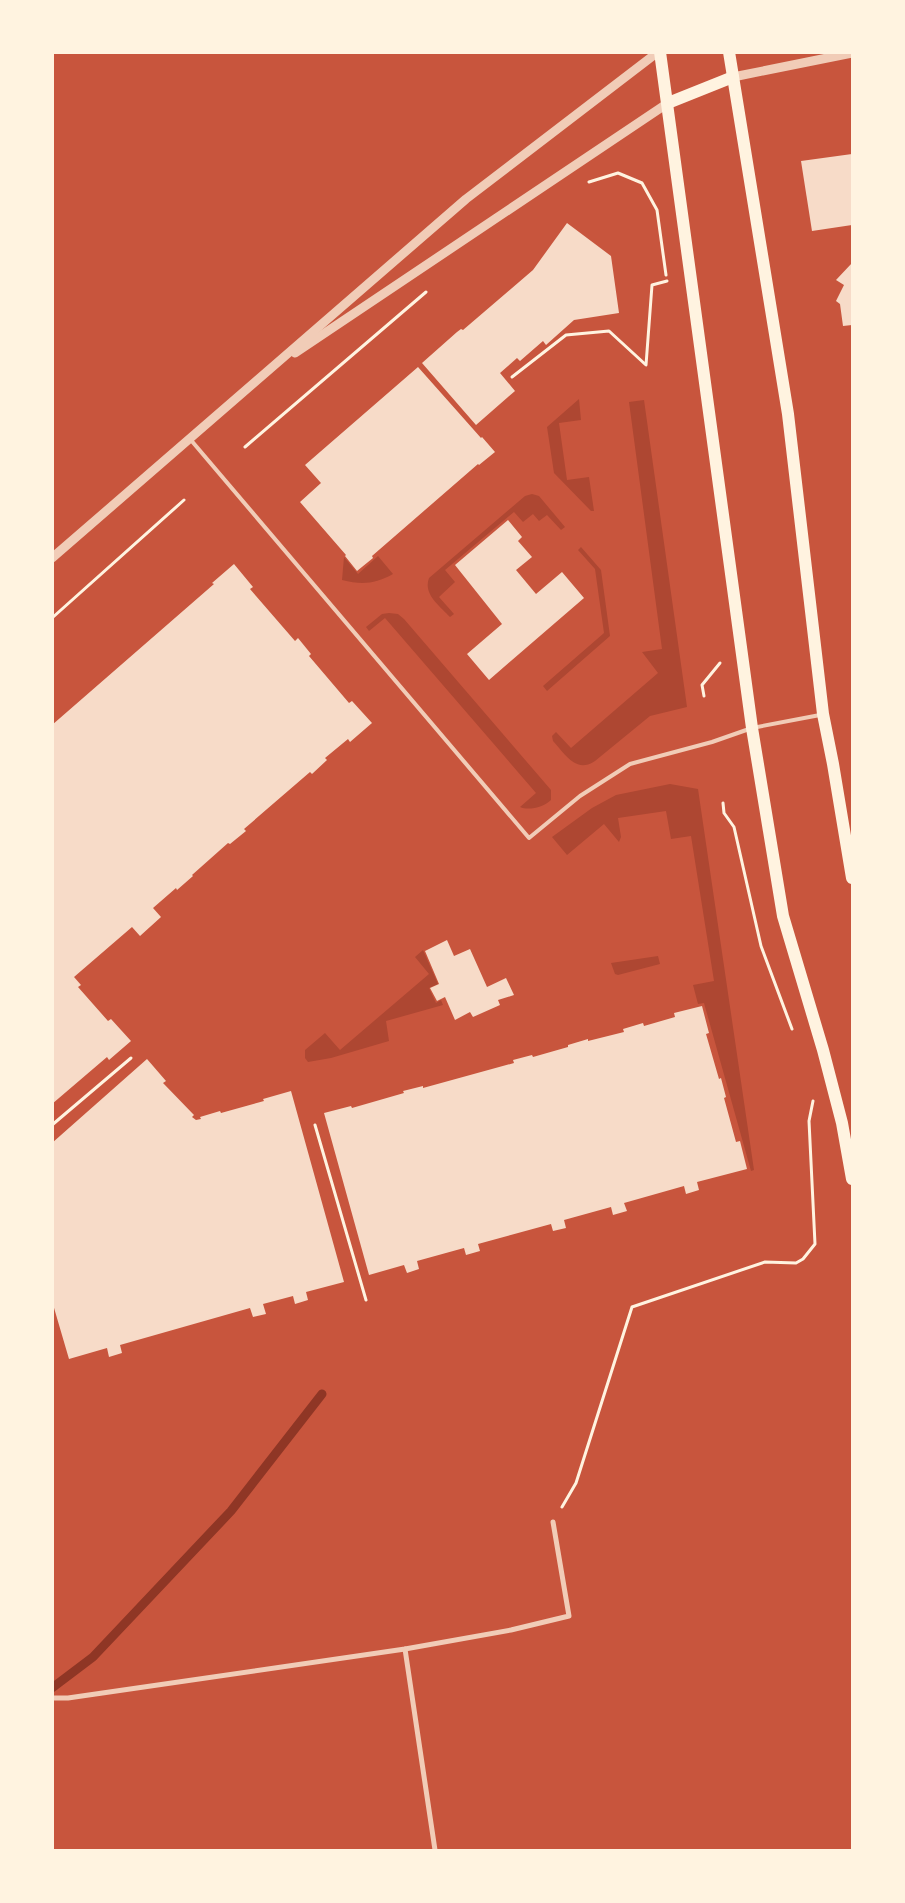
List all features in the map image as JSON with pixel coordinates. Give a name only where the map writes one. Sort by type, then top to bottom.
[{"type":"main road","points":[[659,52],[668,103],[752,728],[783,916],[828,1068],[842,1123],[852,1179]]},
{"type":"main road","points":[[730,52],[788,414],[822,714],[833,764],[852,878]]},
{"type":"main road","points":[[668,103],[734,77]]},
{"type":"street","points":[[52,558],[466,199],[659,52]]},
{"type":"street","points":[[734,77],[852,53]]},
{"type":"street","points":[[264,374],[668,103]]},
{"type":"street","points":[[52,1698],[68,1698],[405,1649],[511,1630],[568,1616],[553,1522]]},
{"type":"street","points":[[405,1649],[435,1850]]},
{"type":"lane","points":[[189,439],[529,838],[580,796],[630,764],[712,742],[752,728],[822,714]]},
{"type":"path","points":[[588,182],[618,173],[642,183],[657,210],[668,291]]},
{"type":"path","points":[[512,376],[566,335],[583,333],[609,331],[646,365],[652,285],[667,281]]},
{"type":"path","points":[[245,447],[434,287]]},
{"type":"path","points":[[52,618],[184,500]]},
{"type":"path","points":[[704,696],[702,685],[720,663],[720,653]]},
{"type":"path","points":[[723,803],[724,813],[734,827],[761,946],[794,1037]]},
{"type":"path","points":[[52,1125],[131,1058]]},
{"type":"path","points":[[553,1522],[576,1483],[632,1307],[765,1262],[796,1262],[804,1259],[815,1244],[809,1121],[813,1099]]},
{"type":"path","points":[[315,1125],[366,1300]]},
{"type":"shaded area","points":[[579,399],[581,420],[559,423],[567,480],[589,477],[594,511],[591,511],[554,473],[547,427]]},
{"type":"shaded area","points":[[644,400],[687,707],[650,716],[595,761],[582,765],[571,761],[553,741],[552,736],[556,732],[571,748],[658,673],[642,652],[662,649],[629,402]]},
{"type":"shaded area","points":[[532,494],[539,496],[565,527],[561,530],[547,515],[539,521],[533,514],[523,522],[514,512],[445,570],[455,582],[439,597],[454,614],[450,617],[430,594],[428,589],[429,578],[525,496]]},
{"type":"shaded area","points":[[581,547],[601,570],[610,636],[547,691],[543,686],[604,633],[595,569],[578,550]]},
{"type":"shaded area","points":[[378,556],[393,574],[368,583],[342,580],[344,557],[358,574]]},
{"type":"shaded area","points":[[382,614],[398,614],[404,619],[551,790],[551,800],[536,808],[520,807],[536,793],[385,618],[369,631],[366,627]]},
{"type":"shaded area","points":[[670,784],[698,789],[754,1170],[751,1171],[704,1003],[698,1004],[693,985],[714,981],[691,836],[671,839],[666,811],[618,818],[621,837],[619,842],[604,824],[567,855],[552,837],[592,808],[616,795]]},
{"type":"shaded area","points":[[423,950],[438,984],[429,988],[436,1003],[441,1000],[443,1005],[386,1021],[389,1041],[331,1058],[308,1062],[305,1058],[305,1050],[325,1033],[340,1050],[429,974],[415,957]]},
{"type":"shaded area","points":[[658,956],[660,964],[618,975],[615,974],[611,963]]},
{"type":"building","points":[[852,154],[852,225],[812,231],[801,161]]},
{"type":"building","points":[[567,223],[611,256],[619,313],[574,320],[546,345],[543,341],[520,361],[517,358],[500,373],[515,391],[476,425],[422,363],[533,270]]},
{"type":"building","points":[[852,263],[852,325],[843,326],[840,304],[836,301],[844,285],[836,280]]},
{"type":"building","points":[[418,367],[495,452],[478,464],[357,571],[346,555],[300,502],[321,483],[305,465]]},
{"type":"building","points":[[508,520],[522,537],[518,541],[532,557],[516,570],[536,594],[562,572],[584,598],[489,680],[467,654],[502,624],[455,565]]},
{"type":"building","points":[[234,564],[253,587],[250,589],[295,641],[298,638],[311,654],[309,656],[349,703],[352,701],[372,723],[350,742],[348,739],[325,758],[327,760],[312,774],[310,772],[244,829],[246,831],[230,844],[228,843],[177,890],[176,888],[153,908],[161,917],[140,936],[132,927],[74,977],[81,985],[78,987],[108,1021],[111,1019],[131,1041],[109,1060],[107,1057],[52,1104],[52,725],[214,584],[212,583]]},
{"type":"building","points":[[447,940],[454,956],[470,949],[487,987],[506,978],[514,995],[498,1000],[500,1005],[473,1017],[470,1012],[455,1020],[445,997],[437,1001],[430,988],[439,984],[425,951]]},
{"type":"building","points":[[702,1006],[709,1033],[706,1034],[719,1079],[721,1078],[726,1097],[724,1098],[736,1142],[740,1141],[747,1169],[697,1182],[699,1190],[686,1194],[684,1186],[624,1203],[627,1211],[613,1215],[611,1207],[564,1220],[566,1228],[553,1231],[551,1224],[478,1244],[480,1251],[466,1255],[464,1248],[417,1261],[419,1269],[407,1273],[404,1265],[369,1275],[324,1113],[351,1106],[352,1108],[404,1093],[403,1091],[423,1086],[423,1088],[514,1063],[513,1060],[532,1055],[533,1057],[588,1039],[588,1041],[624,1032],[623,1029],[643,1023],[644,1026],[675,1017],[674,1013]]},
{"type":"building","points":[[147,1059],[166,1081],[163,1083],[194,1115],[192,1117],[196,1120],[201,1119],[200,1117],[264,1101],[263,1099],[291,1091],[344,1282],[306,1292],[308,1300],[295,1304],[293,1296],[263,1304],[266,1314],[253,1317],[250,1308],[120,1345],[122,1353],[109,1357],[107,1348],[69,1359],[52,1301],[52,1143]]},
{"type":"waterway","points":[[52,1688],[93,1657],[231,1511],[322,1394]]}]
